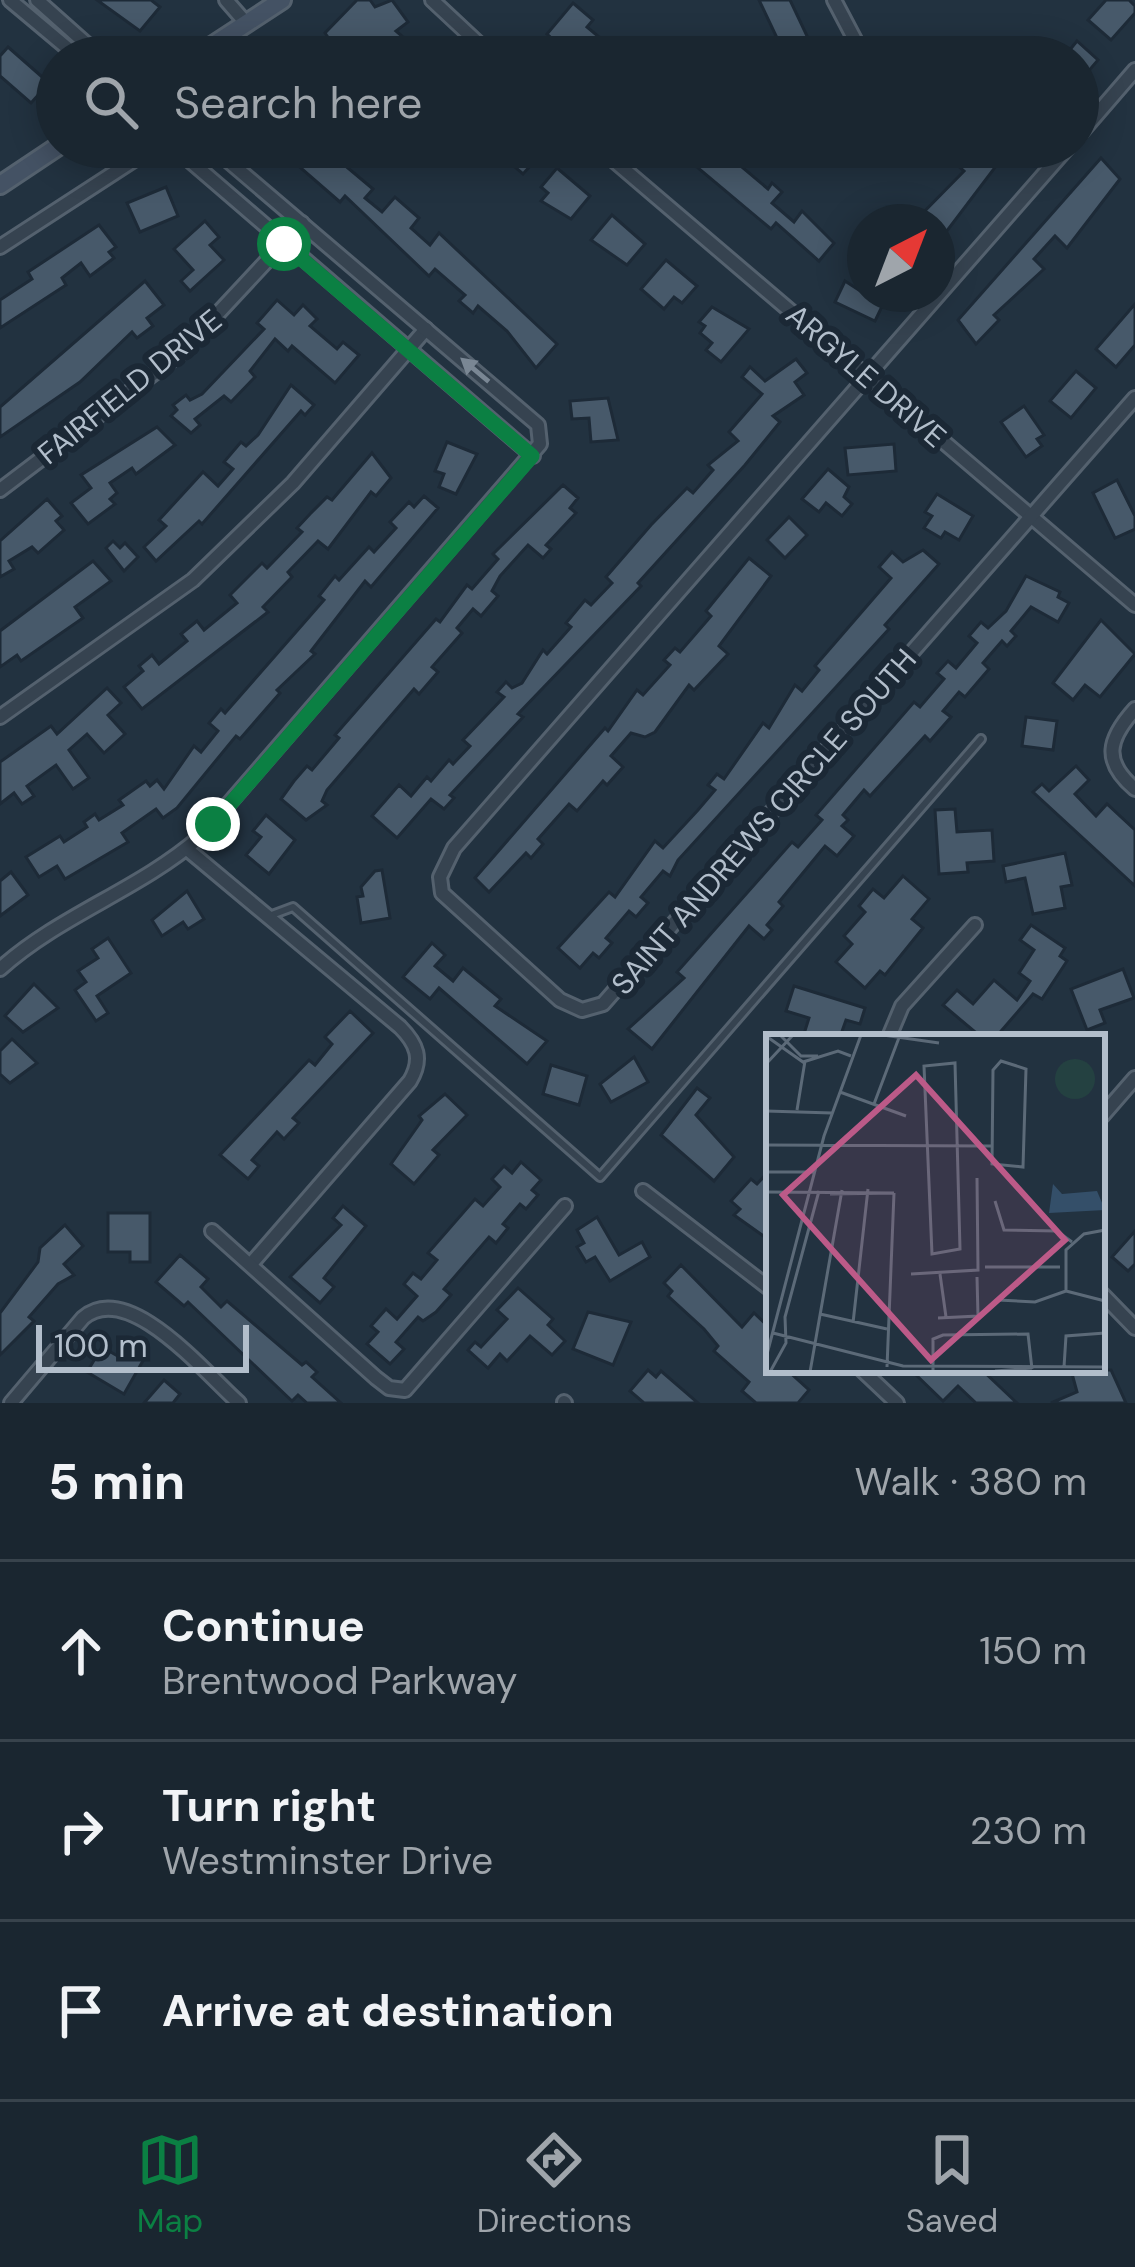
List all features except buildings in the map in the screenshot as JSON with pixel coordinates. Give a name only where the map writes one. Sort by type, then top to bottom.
[{"type":"main road","points":[[226,36],[282,0]]},
{"type":"main road","points":[[0,185],[36,161]]},
{"type":"street","points":[[10,0],[53,36]]},
{"type":"street","points":[[37,0],[77,36]]},
{"type":"street","points":[[432,0],[471,36]]},
{"type":"street","points":[[834,0],[853,36]]},
{"type":"street","points":[[229,1],[246,23]]},
{"type":"street","points":[[1099,112],[1135,70]]},
{"type":"street","points":[[0,248],[122,168]]},
{"type":"street","points":[[199,168],[532,456]]},
{"type":"street","points":[[0,969],[47,932],[187,849],[540,444],[538,425],[237,168]]},
{"type":"street","name":"ARGYLE DRIVE","points":[[623,168],[1135,605]]},
{"type":"street","points":[[868,377],[1050,168]]},
{"type":"street","name":"FAIRFIELD DRIVE","points":[[0,490],[182,352],[302,224]]},
{"type":"street","points":[[0,717],[193,580],[293,484],[426,329]]},
{"type":"street","name":"SAINT ANDREWS CIRCLE SOUTH","points":[[868,377],[445,861],[442,893],[452,906],[542,984],[573,1009],[589,1010],[615,993],[1031,517]]},
{"type":"street","points":[[1031,517],[1135,398]]},
{"type":"street","points":[[1135,709],[1113,737],[1110,753],[1114,768],[1135,789]]},
{"type":"street","points":[[187,849],[400,1027],[418,1051],[418,1068],[250,1264]]},
{"type":"street","points":[[890,1034],[902,1006],[974,925]]},
{"type":"street","points":[[1105,1113],[1135,1078]]},
{"type":"street","points":[[643,1191],[766,1286]]},
{"type":"street","points":[[212,1231],[388,1388],[405,1390],[565,1206]]},
{"type":"street","points":[[1105,1297],[1135,1328]]},
{"type":"street","points":[[11,1403],[99,1306],[130,1310],[239,1403]]},
{"type":"street","points":[[865,1373],[896,1403]]},
{"type":"lane","points":[[269,916],[293,907],[600,1177],[982,739]]},
{"type":"route","points":[[213,824],[532,456],[284,244]]}]
